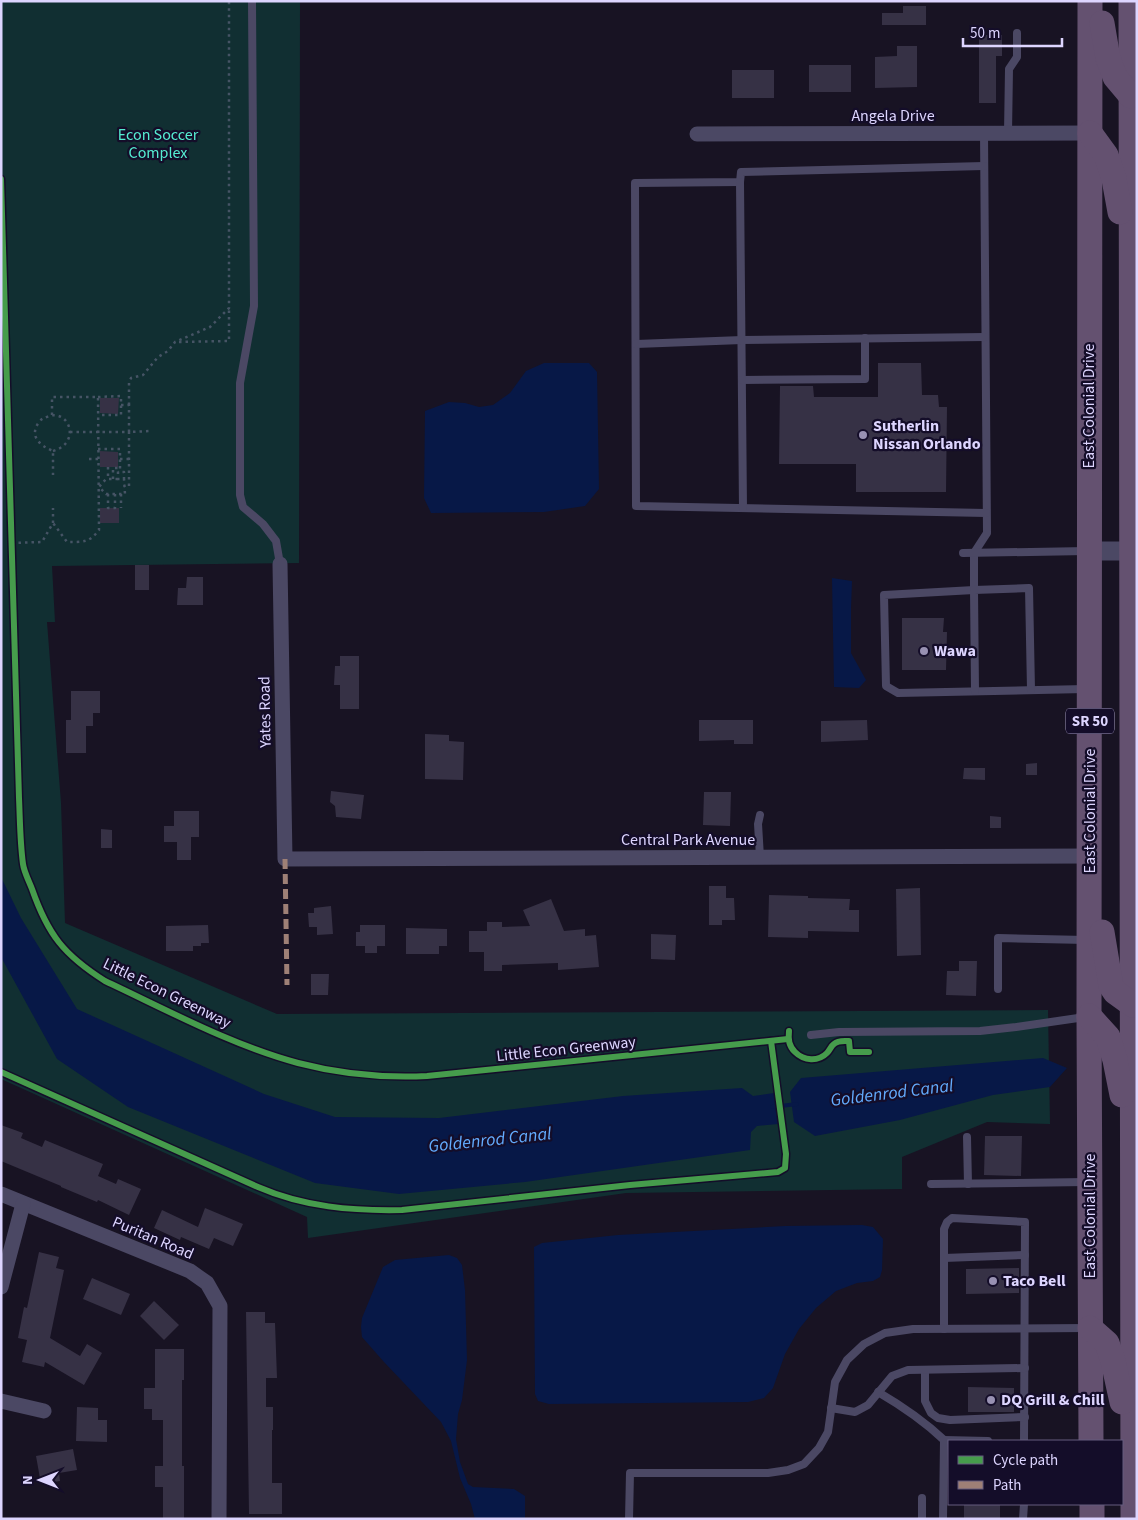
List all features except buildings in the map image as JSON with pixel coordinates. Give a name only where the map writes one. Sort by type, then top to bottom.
[{"type":"highway","name":"East Colonial Drive","points":[[1090,1],[1090,856],[1096,940],[1090,1016],[1091,1440]]},
{"type":"highway","points":[[1098,1],[1108,58],[1115,77],[1134,96]]},
{"type":"highway","name":"SR 50","points":[[1133,7],[1135,900],[1133,1005],[1133,1184],[1135,1215],[1133,1451],[1135,1480],[1133,1519]]},
{"type":"highway","points":[[1090,133],[1106,155],[1114,179],[1134,274]]},
{"type":"highway","points":[[1096,940],[1111,986],[1133,1005]]},
{"type":"highway","points":[[1090,1016],[1108,1037],[1115,1060],[1123,1100],[1133,1184]]},
{"type":"highway","points":[[1090,1328],[1107,1343],[1113,1361],[1133,1451]]},
{"type":"highway","points":[[1092,1505],[1092,1519]]},
{"type":"street","name":"Angela Drive","points":[[697,134],[1090,133]]},
{"type":"street","points":[[1090,551],[1134,551]]},
{"type":"street","name":"Yates Road","points":[[280,564],[285,859]]},
{"type":"street","name":"Central Park Avenue","points":[[285,859],[1090,856]]},
{"type":"street","name":"Puritan Road","points":[[1,1194],[190,1271],[206,1283],[220,1306],[218,1519]]},
{"type":"street","points":[[1,1287],[23,1204]]},
{"type":"street","points":[[1,1402],[44,1411]]},
{"type":"lane","points":[[252,1],[254,306],[240,383],[240,494],[243,507],[263,524],[276,541],[280,564]]},
{"type":"lane","points":[[1008,133],[1009,69],[1017,58],[1018,33]]},
{"type":"lane","points":[[975,691],[974,553],[987,533],[984,133]]},
{"type":"lane","points":[[743,508],[741,172],[984,166]]},
{"type":"lane","points":[[740,182],[635,183],[636,506],[986,513]]},
{"type":"lane","points":[[636,344],[742,340],[985,337]]},
{"type":"lane","points":[[742,380],[865,379],[865,338]]},
{"type":"lane","points":[[963,553],[1090,551]]},
{"type":"lane","points":[[1031,690],[1029,588],[884,595],[886,686],[898,692],[975,691],[1090,689]]},
{"type":"lane","points":[[760,815],[758,824],[760,857]]},
{"type":"lane","points":[[998,989],[998,938],[1096,940]]},
{"type":"lane","points":[[811,1035],[839,1032],[988,1030],[1090,1016]]},
{"type":"lane","points":[[967,1137],[968,1184]]},
{"type":"lane","points":[[931,1184],[1090,1182]]},
{"type":"lane","points":[[944,1329],[944,1230],[946,1222],[952,1218],[1025,1222],[1024,1440]]},
{"type":"lane","points":[[944,1258],[1025,1255]]},
{"type":"lane","points":[[629,1519],[630,1472],[768,1472],[788,1470],[804,1464],[819,1448],[828,1432],[835,1382],[847,1360],[864,1344],[885,1333],[914,1329],[1090,1328]]},
{"type":"lane","points":[[831,1408],[855,1412],[868,1404],[892,1376],[908,1370],[1025,1368]]},
{"type":"lane","points":[[925,1370],[925,1401],[931,1413],[938,1418],[950,1420],[1025,1417]]},
{"type":"lane","points":[[878,1392],[904,1408],[944,1440],[948,1440]]},
{"type":"lane","points":[[943,1519],[944,1440]]},
{"type":"lane","points":[[922,1498],[922,1519]]},
{"type":"lane","points":[[1023,1519],[1024,1505]]},
{"type":"path","points":[[175,342],[229,342],[229,1]]},
{"type":"path","points":[[124,486],[130,486],[129,382],[132,378],[143,376],[158,357],[168,351],[175,342],[210,327],[229,308]]},
{"type":"path","points":[[52,415],[52,397],[121,396],[121,415],[98,415]]},
{"type":"path","points":[[53,524],[67,542],[85,542],[94,537],[99,530],[98,397]]},
{"type":"path","points":[[121,405],[129,405]]},
{"type":"path","points":[[52,415],[62,417],[68,424],[70,432],[67,442],[61,448],[53,451],[43,447],[36,438],[35,428],[41,419],[52,415]]},
{"type":"path","points":[[70,432],[151,431]]},
{"type":"path","points":[[98,449],[120,450],[118,479]]},
{"type":"path","points":[[53,451],[53,475]]},
{"type":"path","points":[[89,459],[99,459]]},
{"type":"path","points":[[120,459],[130,459]]},
{"type":"path","points":[[108,467],[108,479]]},
{"type":"path","points":[[94,487],[99,487],[106,494],[125,494],[124,472],[119,472],[118,468],[113,468],[113,479]]},
{"type":"path","points":[[99,487],[106,479],[124,479]]},
{"type":"path","points":[[108,494],[108,508],[115,508],[115,494]]},
{"type":"path","points":[[120,494],[120,508]]},
{"type":"path","points":[[12,543],[42,542],[53,524],[53,508]]},
{"type":"path","points":[[12,533],[12,553]]},
{"type":"green space","name":"Econ Soccer Complex","points":[[1,1],[300,1],[299,563],[52,566],[55,622],[47,622],[61,803],[65,923],[277,1014],[1048,1010],[1050,1124],[987,1122],[902,1157],[902,1189],[626,1193],[308,1238],[307,1217],[1,1079]]},
{"type":"water","points":[[544,363],[589,363],[597,372],[599,489],[585,506],[544,512],[431,513],[424,498],[425,411],[449,402],[465,403],[479,407],[493,405],[510,393],[526,371]]},
{"type":"water","points":[[832,578],[852,581],[851,653],[866,680],[859,688],[834,687]]},
{"type":"water","points":[[1,877],[21,918],[77,1009],[264,1094],[335,1117],[439,1118],[623,1096],[742,1088],[753,1096],[774,1093],[778,1124],[757,1126],[751,1132],[750,1150],[525,1182],[399,1194],[315,1183],[128,1107],[57,1059],[1,957]]},
{"type":"water","points":[[1043,1058],[1067,1068],[1050,1087],[993,1095],[900,1120],[815,1136],[794,1122],[790,1092],[801,1078]]},
{"type":"water","points":[[862,1225],[873,1227],[883,1239],[880,1277],[873,1281],[857,1283],[836,1291],[816,1308],[799,1329],[785,1354],[773,1388],[764,1398],[748,1402],[549,1404],[538,1401],[535,1394],[534,1247],[542,1243],[618,1235],[785,1226]]},
{"type":"water","points":[[449,1255],[457,1258],[462,1265],[465,1290],[467,1360],[456,1439],[460,1462],[468,1484],[473,1487],[514,1489],[525,1496],[525,1519],[475,1519],[460,1478],[451,1441],[441,1422],[362,1337],[362,1318],[383,1267],[395,1260]]},
{"type":"waterway","name":"Goldenrod Canal","points":[[772,1107],[797,1104]]},
{"type":"marked path","points":[[285,859],[287,985]]},
{"type":"cycle path","name":"Little Econ Greenway","points":[[1,179],[21,848],[24,870],[44,919],[68,953],[105,981],[248,1047],[314,1067],[378,1076],[427,1076],[788,1039]]},
{"type":"cycle path","points":[[789,1031],[791,1047],[795,1052],[807,1059],[823,1056],[833,1045],[841,1041],[849,1041],[850,1052],[869,1052]]},
{"type":"cycle path","points":[[1,1072],[275,1194],[328,1206],[365,1210],[402,1210],[630,1185],[778,1172],[785,1168],[786,1154],[771,1041]]},
{"type":"place","name":"Sutherlin Nissan Orlando","points":[[863,435]]},
{"type":"place","name":"Wawa","points":[[924,651]]},
{"type":"place","name":"Taco Bell","points":[[993,1281]]},
{"type":"place","name":"DQ Grill & Chill","points":[[991,1400]]}]
